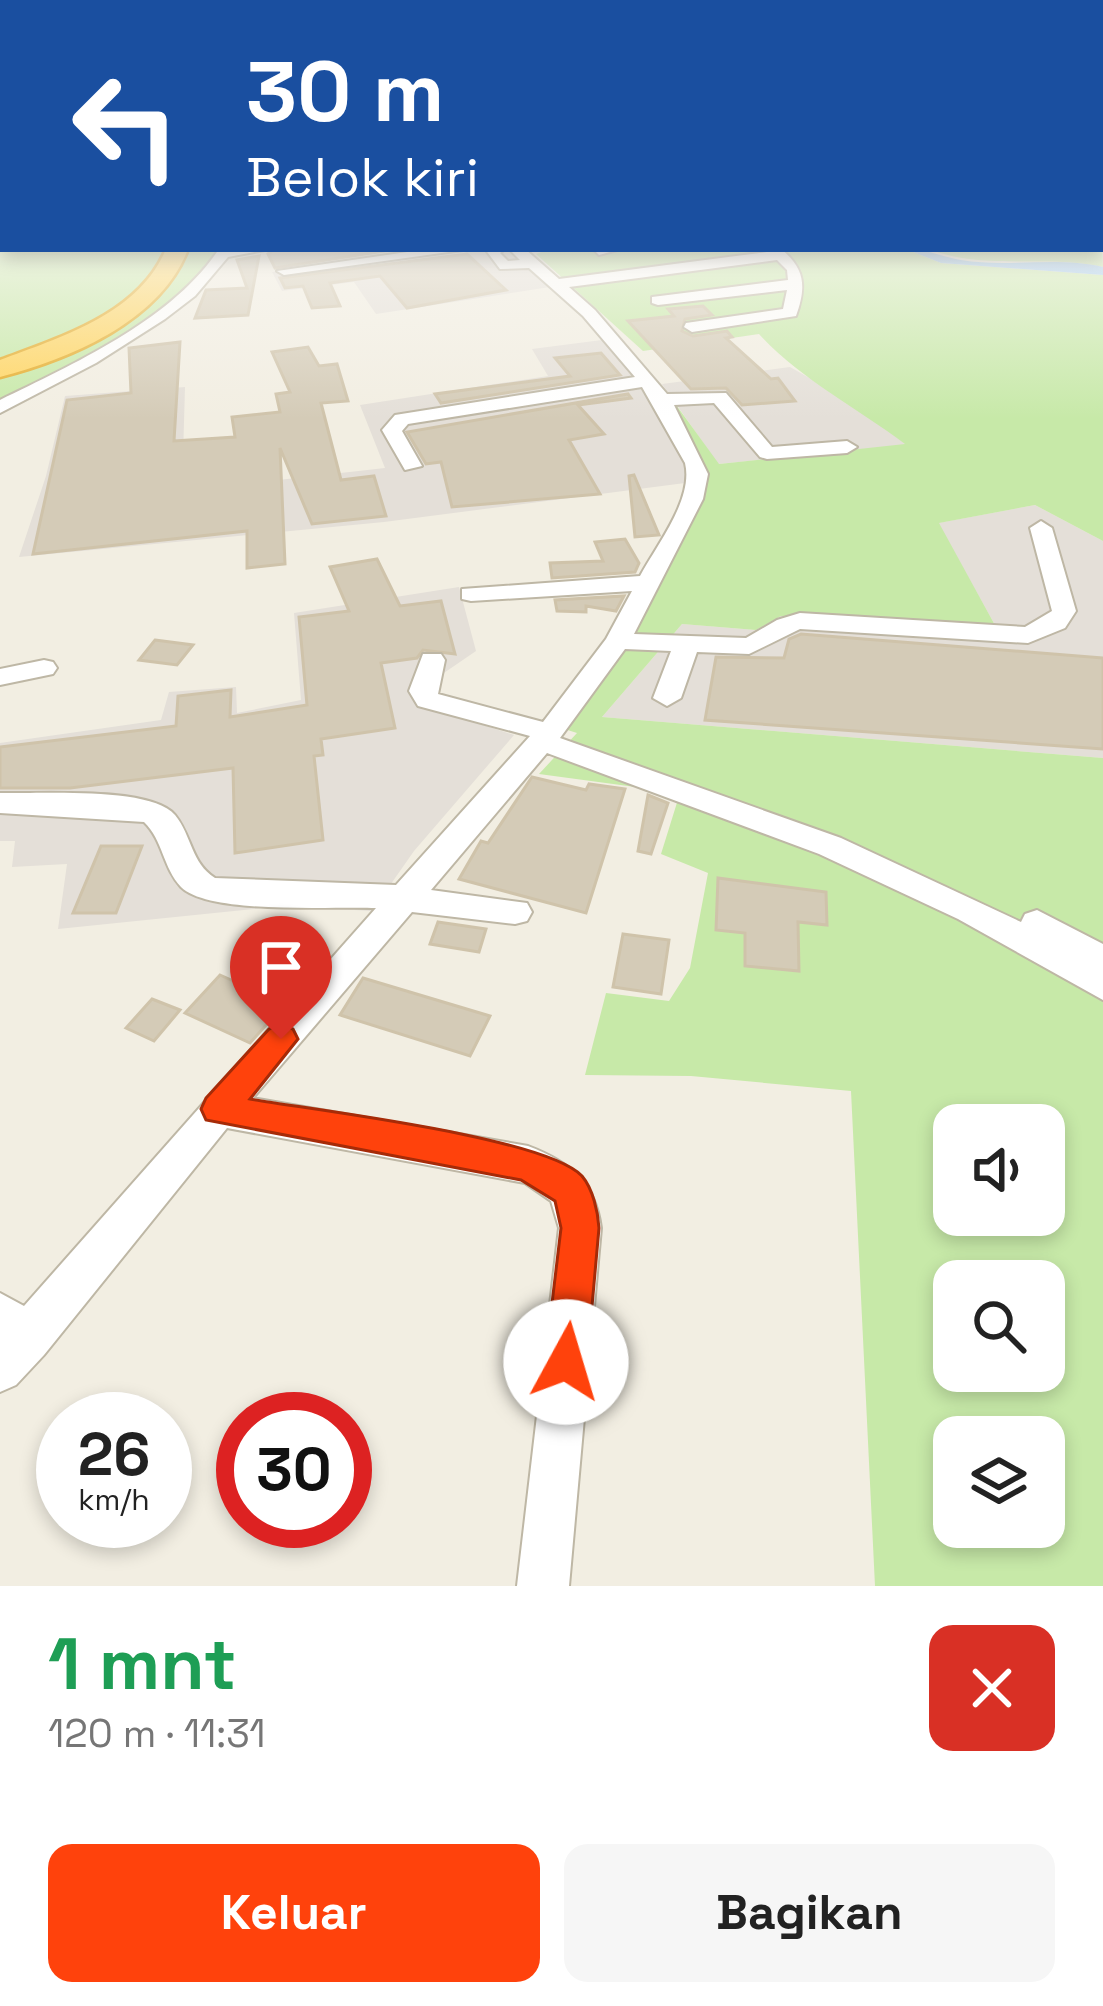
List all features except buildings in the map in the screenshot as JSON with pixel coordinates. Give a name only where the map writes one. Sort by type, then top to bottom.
[{"type":"highway","points":[[42,325],[130,290],[154,271]]},
{"type":"highway","points":[[139,302],[168,271]]},
{"type":"highway","points":[[0,369],[79,338],[191,271]]},
{"type":"street","points":[[0,407],[190,294],[205,271]]},
{"type":"street","points":[[9,1342],[406,900],[548,733],[618,641],[692,499],[698,474],[654,390],[589,314],[541,271]]},
{"type":"street","points":[[510,276],[520,284],[635,271]]},
{"type":"street","points":[[692,327],[790,313],[794,271]]},
{"type":"street","points":[[658,300],[796,284]]},
{"type":"street","points":[[412,466],[392,430],[402,419],[654,390],[719,397],[766,453],[847,447]]},
{"type":"street","points":[[618,641],[748,646],[766,640],[783,624],[800,621],[1013,637],[1044,630],[1064,611],[1041,528]]},
{"type":"street","points":[[471,594],[650,583]]},
{"type":"street","points":[[667,698],[686,646]]},
{"type":"street","points":[[432,661],[422,691],[428,700],[548,733],[966,886],[1103,960]]},
{"type":"street","points":[[0,677],[44,668]]},
{"type":"street","points":[[683,780],[954,902],[1103,986]]},
{"type":"street","points":[[0,803],[141,808],[159,813],[168,824],[181,868],[190,881],[208,890],[406,900],[515,912]]},
{"type":"street","points":[[219,1109],[528,1165],[568,1189],[579,1212],[580,1228],[543,1586]]},
{"type":"shaded area","points":[[377,271],[407,307],[504,290],[485,271],[531,271],[550,287],[376,314],[354,282],[282,291],[272,272]]},
{"type":"shaded area","points":[[602,340],[651,399],[688,471],[685,483],[384,522],[19,557],[46,476],[65,396],[185,387],[182,491],[385,468],[360,405],[548,376],[532,349]]},
{"type":"shaded area","points":[[790,367],[843,397],[907,445],[718,464],[662,384]]},
{"type":"shaded area","points":[[1035,505],[1103,541],[1103,758],[602,717],[682,624],[756,630],[781,616],[995,625],[938,523]]},
{"type":"shaded area","points":[[459,587],[476,651],[438,677],[416,703],[514,735],[414,851],[372,911],[284,906],[58,929],[67,864],[12,867],[15,841],[0,841],[0,743],[161,720],[169,692],[236,687],[237,713],[301,700],[294,613]]},
{"type":"green space","points":[[0,271],[153,271],[147,281],[156,271],[208,271],[190,294],[0,407]]},
{"type":"green space","points":[[555,271],[1103,275],[1103,541],[1035,505],[939,523],[996,627],[781,616],[756,630],[682,624],[602,717],[1103,758],[1103,1586],[875,1586],[851,1091],[691,1076],[585,1075],[606,993],[669,1001],[690,968],[708,873],[661,854],[680,793],[539,774],[577,733],[555,726],[697,487],[671,398],[719,464],[905,444],[810,379],[759,334],[643,351]]},
{"type":"water","points":[[1049,271],[1103,271],[1103,275]]},
{"type":"route","points":[[281,1039],[219,1109],[528,1165],[545,1171],[568,1189],[579,1212],[580,1228],[566,1362]]}]
